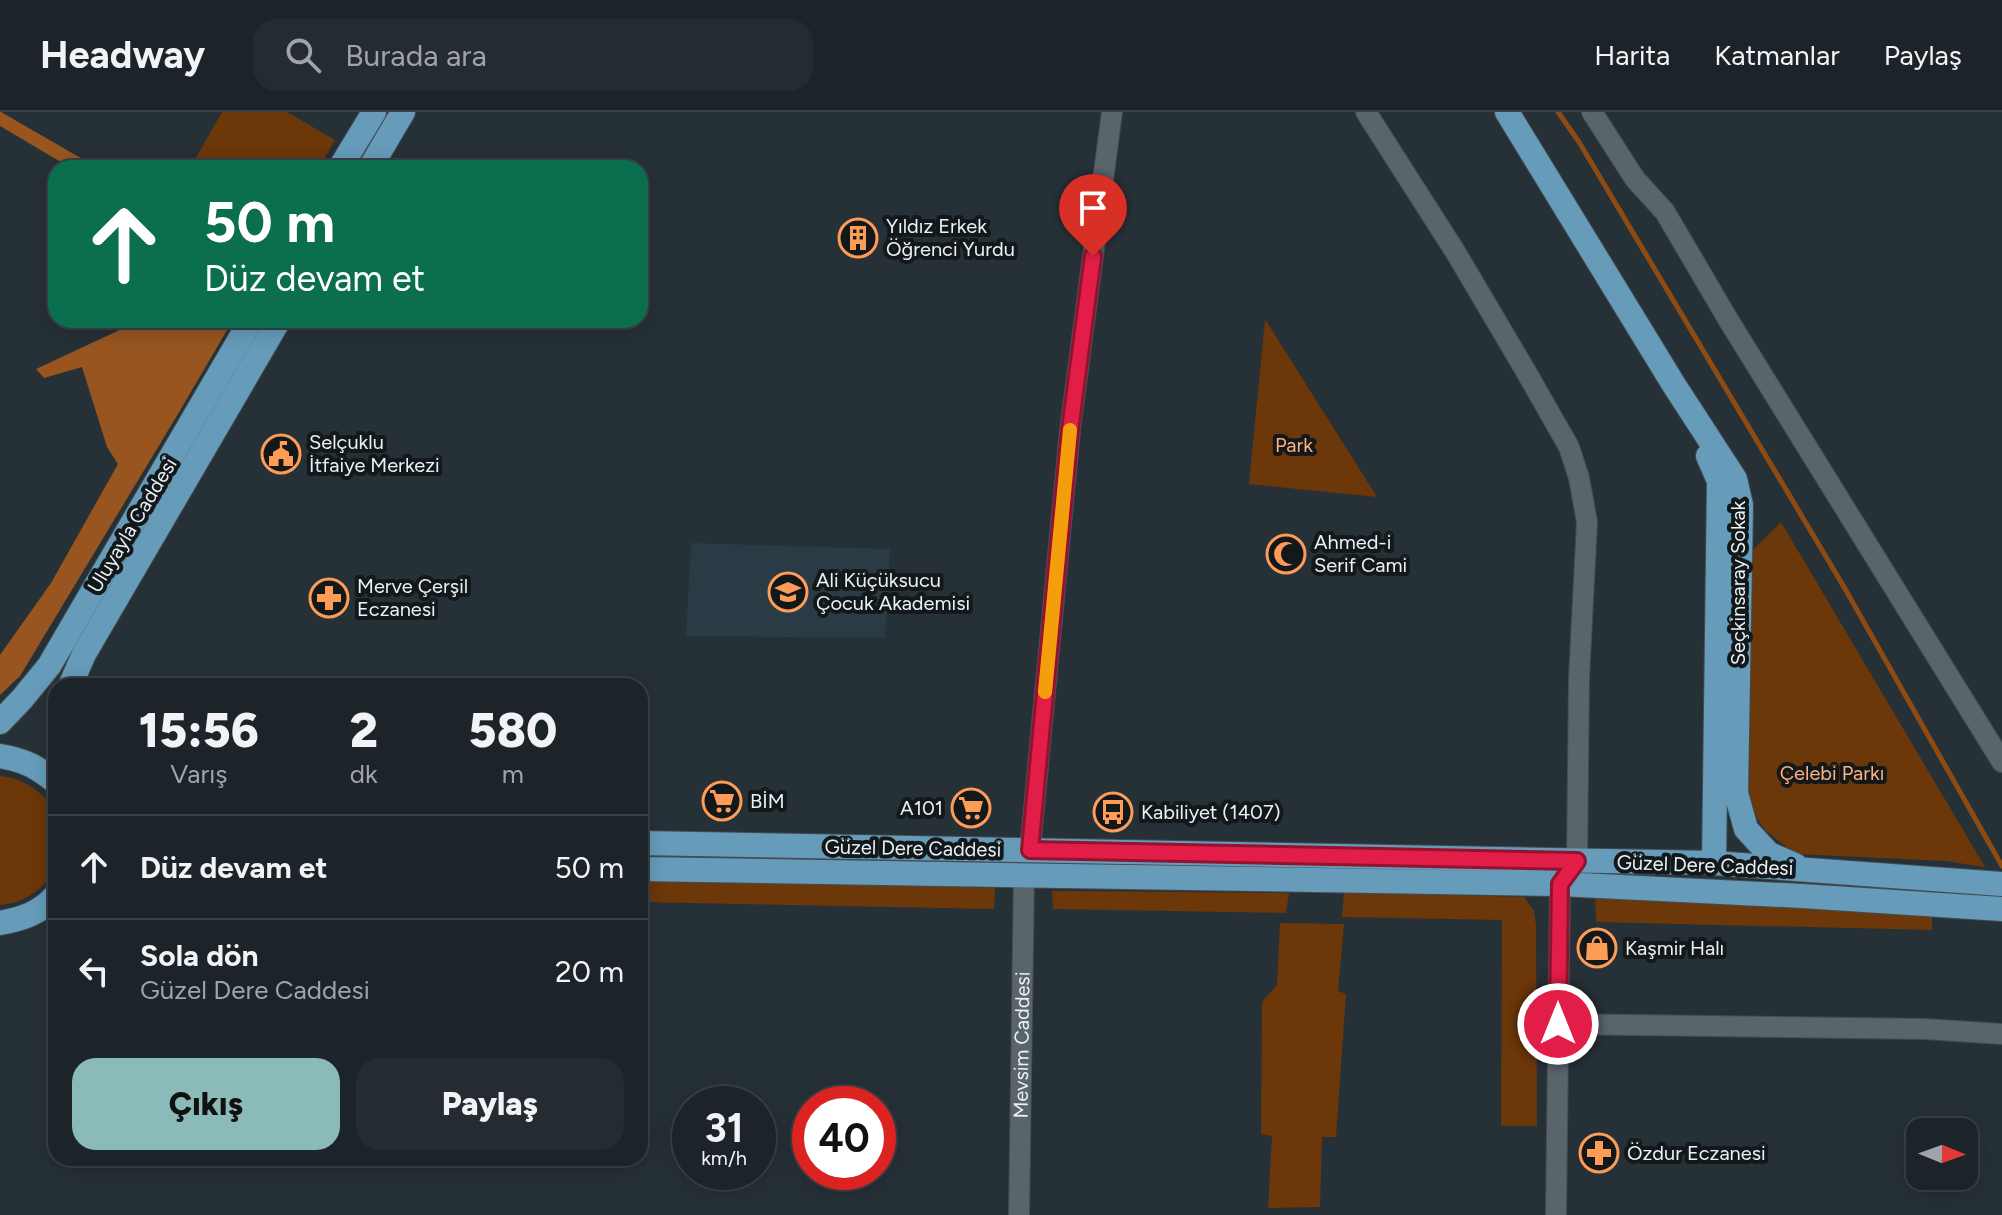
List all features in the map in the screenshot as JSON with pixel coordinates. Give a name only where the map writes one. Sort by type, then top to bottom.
[{"type":"main road","points":[[345,160],[374,112]]},
{"type":"main road","points":[[375,160],[403,112]]},
{"type":"main road","points":[[1507,112],[1674,385]]},
{"type":"main road","name":"Uluyayla Caddesi","points":[[0,722],[49,666],[246,328]]},
{"type":"main road","name":"Uluyayla Caddesi","points":[[74,678],[84,654],[274,328]]},
{"type":"main road","name":"Seçkinsaray Sokak","points":[[1674,385],[1719,481],[1714,863]]},
{"type":"main road","name":"Seçkinsaray Sokak","points":[[1674,385],[1735,479],[1741,505],[1736,793],[1746,829],[1769,854],[1804,869]]},
{"type":"main road","points":[[0,756],[18,759],[48,775]]},
{"type":"main road","name":"Güzel Dere Caddesi","points":[[648,843],[1714,863],[2002,884]]},
{"type":"main road","name":"Güzel Dere Caddesi","points":[[648,869],[1560,884],[1998,914]]},
{"type":"main road","points":[[6,924],[37,912],[48,903]]},
{"type":"street","points":[[1030,850],[1070,430],[1112,112]]},
{"type":"street","points":[[1366,112],[1456,253],[1569,447],[1579,478],[1587,522],[1579,678],[1577,861],[1560,884],[1556,1215]]},
{"type":"street","points":[[1592,112],[1635,179],[1665,212],[2002,762]]},
{"type":"street","name":"Mevsim Caddesi","points":[[1019,1215],[1024,875]]},
{"type":"street","points":[[1558,1024],[1925,1029],[2002,1034]]},
{"type":"shaded area","points":[[0,112],[84,160],[57,160],[0,126]]},
{"type":"shaded area","points":[[124,328],[228,328],[20,676],[0,695],[0,655],[51,583],[118,464],[107,447],[82,367],[44,378],[36,369]]},
{"type":"shaded area","name":"Ali Küçüksucu Çocuk Akademisi","points":[[691,543],[890,549],[885,638],[686,636]]},
{"type":"green space","points":[[222,112],[287,112],[335,140],[324,160],[195,160]]},
{"type":"green space","name":"Park","points":[[1265,319],[1377,497],[1249,484]]},
{"type":"green space","name":"Çelebi Parkı","points":[[1781,522],[1985,867],[1945,861],[1795,854],[1764,829],[1749,805],[1752,551]]},
{"type":"green space","points":[[0,776],[26,784],[48,802],[48,879],[27,897],[0,905]]},
{"type":"green space","points":[[648,879],[995,888],[994,909],[648,902]]},
{"type":"green space","points":[[1052,891],[1289,893],[1286,913],[1053,909]]},
{"type":"green space","points":[[1344,892],[1524,897],[1534,911],[1536,925],[1537,1126],[1501,1126],[1502,920],[1342,917]]},
{"type":"green space","points":[[1595,896],[1932,913],[1932,930],[1596,922]]},
{"type":"green space","points":[[1280,923],[1344,924],[1338,991],[1346,994],[1336,1137],[1322,1137],[1320,1207],[1268,1208],[1272,1136],[1261,1134],[1262,1002],[1277,985]]},
{"type":"waterway","points":[[1558,112],[1579,142],[1844,587],[2002,866]]},
{"type":"slow traffic","points":[[1045,692],[1070,430]]},
{"type":"place","name":"Yıldız Erkek Öğrenci Yurdu","points":[[858,238]]},
{"type":"place","name":"Selçuklu İtfaiye Merkezi","points":[[281,454]]},
{"type":"place","name":"Ahmed-i Serif Cami","points":[[1286,554]]},
{"type":"place","name":"Ali Küçüksucu Çocuk Akademisi","points":[[788,592]]},
{"type":"place","name":"Merve Çerşil Eczanesi","points":[[329,598]]},
{"type":"place","name":"BİM","points":[[722,801]]},
{"type":"place","name":"A101","points":[[971,808]]},
{"type":"place","name":"Kabiliyet (1407)","points":[[1113,812]]},
{"type":"place","name":"Kaşmir Halı","points":[[1597,948]]},
{"type":"place","name":"Özdur Eczanesi","points":[[1599,1153]]},
{"type":"route","points":[[1093,256],[1070,430],[1030,850],[1577,861],[1560,884],[1558,1024]]}]
